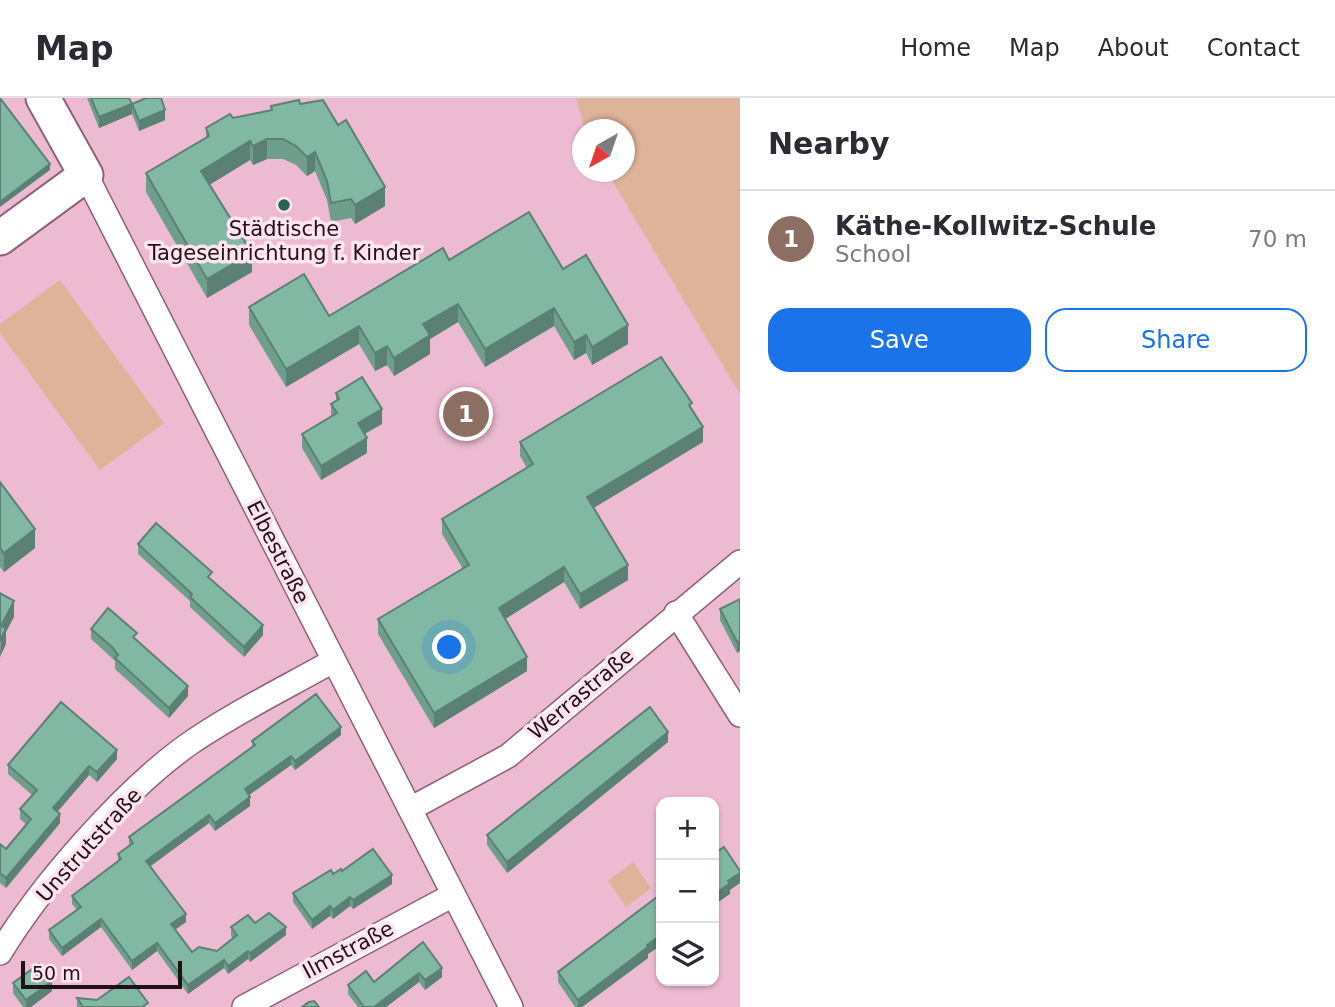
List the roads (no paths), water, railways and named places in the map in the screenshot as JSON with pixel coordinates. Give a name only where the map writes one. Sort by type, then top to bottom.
[{"type":"main road","name":"Elbestraße","points":[[43,98],[86,175]]},
{"type":"main road","points":[[0,238],[86,175]]},
{"type":"street","name":"Elbestraße","points":[[86,175],[511,1007]]},
{"type":"street","name":"Werrastraße","points":[[410,809],[508,756],[740,562]]},
{"type":"street","points":[[677,613],[740,715]]},
{"type":"street","name":"Unstrutstraße","points":[[0,953],[60,871],[116,808],[189,745],[333,661]]},
{"type":"street","name":"Ilmstraße","points":[[244,1007],[453,895]]},
{"type":"place","name":"Städtische Tageseinrichtung f. Kinder","points":[[284,205]]},
{"type":"place","name":"Käthe-Kollwitz-Schule","points":[[466,414]]}]
